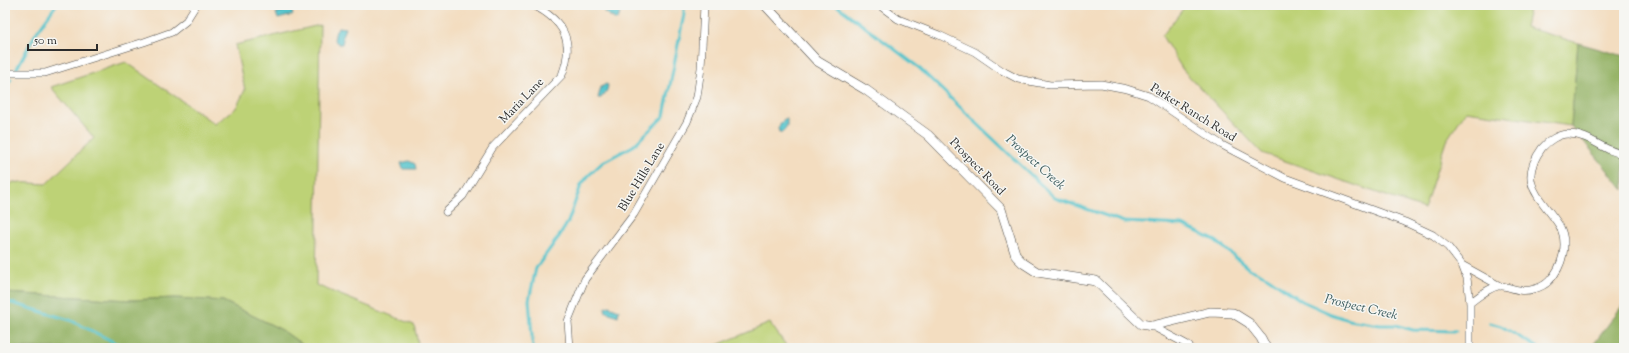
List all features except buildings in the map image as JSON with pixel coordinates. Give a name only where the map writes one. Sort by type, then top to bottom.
[{"type":"street","points":[[5,73],[45,73],[144,42],[172,32],[186,20],[196,5]]},
{"type":"street","name":"Maria Lane","points":[[446,212],[463,196],[493,147],[562,75],[567,62],[568,51],[567,39],[564,30],[548,12],[532,5]]},
{"type":"street","name":"Blue Hills Lane","points":[[570,348],[568,320],[585,279],[634,214],[687,122],[697,97],[701,68],[704,5]]},
{"type":"street","name":"Prospect Road","points":[[765,5],[817,61],[866,90],[928,134],[1001,209],[1016,256],[1023,263],[1037,272],[1096,281],[1141,324],[1152,326]]},
{"type":"street","name":"Parker Ranch Road","points":[[879,5],[898,19],[975,52],[1001,70],[1018,79],[1050,85],[1101,84],[1127,89],[1150,96],[1222,144],[1285,178],[1405,222],[1433,235],[1448,247],[1462,265],[1467,278],[1470,303],[1470,348]]},
{"type":"street","name":"Parker Ranch Road","points":[[1462,265],[1500,286],[1520,290],[1540,288],[1549,281],[1561,265],[1565,245],[1560,226],[1535,194],[1531,174],[1536,157],[1546,144],[1558,136],[1575,135],[1592,139],[1603,148],[1624,154]]},
{"type":"street","points":[[1470,303],[1491,288],[1500,286]]},
{"type":"street","points":[[1152,326],[1210,312],[1233,313],[1249,323],[1261,338],[1266,348]]},
{"type":"street","points":[[1152,326],[1191,348]]},
{"type":"green space","points":[[1186,5],[1530,5],[1525,27],[1578,43],[1571,126],[1466,111],[1446,141],[1424,209],[1262,153],[1183,70],[1162,36]]},
{"type":"green space","points":[[320,25],[316,285],[414,325],[419,348],[307,348],[282,330],[223,301],[175,298],[130,300],[5,293],[5,188],[13,182],[46,184],[94,138],[51,87],[126,62],[215,124],[236,108],[245,90],[235,45]]},
{"type":"green space","points":[[1578,43],[1624,56],[1624,190],[1571,126]]},
{"type":"green space","points":[[5,293],[130,300],[175,298],[223,301],[282,330],[307,348],[5,348]]},
{"type":"green space","points":[[1624,303],[1624,348],[1591,348]]},
{"type":"green space","points":[[770,323],[788,348],[710,348]]},
{"type":"water","points":[[607,5],[620,13],[618,19],[616,20],[604,12],[605,6]]},
{"type":"water","points":[[291,9],[293,15],[278,19],[276,13]]},
{"type":"water","points":[[339,27],[345,28],[342,36],[342,44],[339,44],[334,40],[336,30]]},
{"type":"water","points":[[606,84],[608,85],[607,91],[601,98],[598,98],[601,87]]},
{"type":"water","points":[[784,119],[787,119],[787,127],[783,132],[779,132],[778,128]]},
{"type":"water","points":[[409,161],[415,164],[416,169],[403,169],[401,163]]},
{"type":"water","points":[[609,306],[619,310],[618,316],[606,312],[605,308]]},
{"type":"waterway","points":[[15,72],[36,33],[56,5]]},
{"type":"waterway","points":[[533,348],[529,300],[536,268],[568,222],[581,185],[589,175],[603,162],[633,146],[664,116],[684,14],[684,5]]},
{"type":"waterway","name":"Prospect Creek","points":[[836,5],[918,67],[1055,198],[1124,222],[1183,225],[1216,241],[1248,268],[1267,277],[1302,301],[1349,320],[1380,325],[1395,325],[1413,330],[1456,331]]},
{"type":"waterway","points":[[5,88],[11,79]]},
{"type":"waterway","points":[[5,301],[70,320],[126,348]]},
{"type":"waterway","name":"Prospect Creek","points":[[1490,323],[1501,326],[1538,348]]}]
